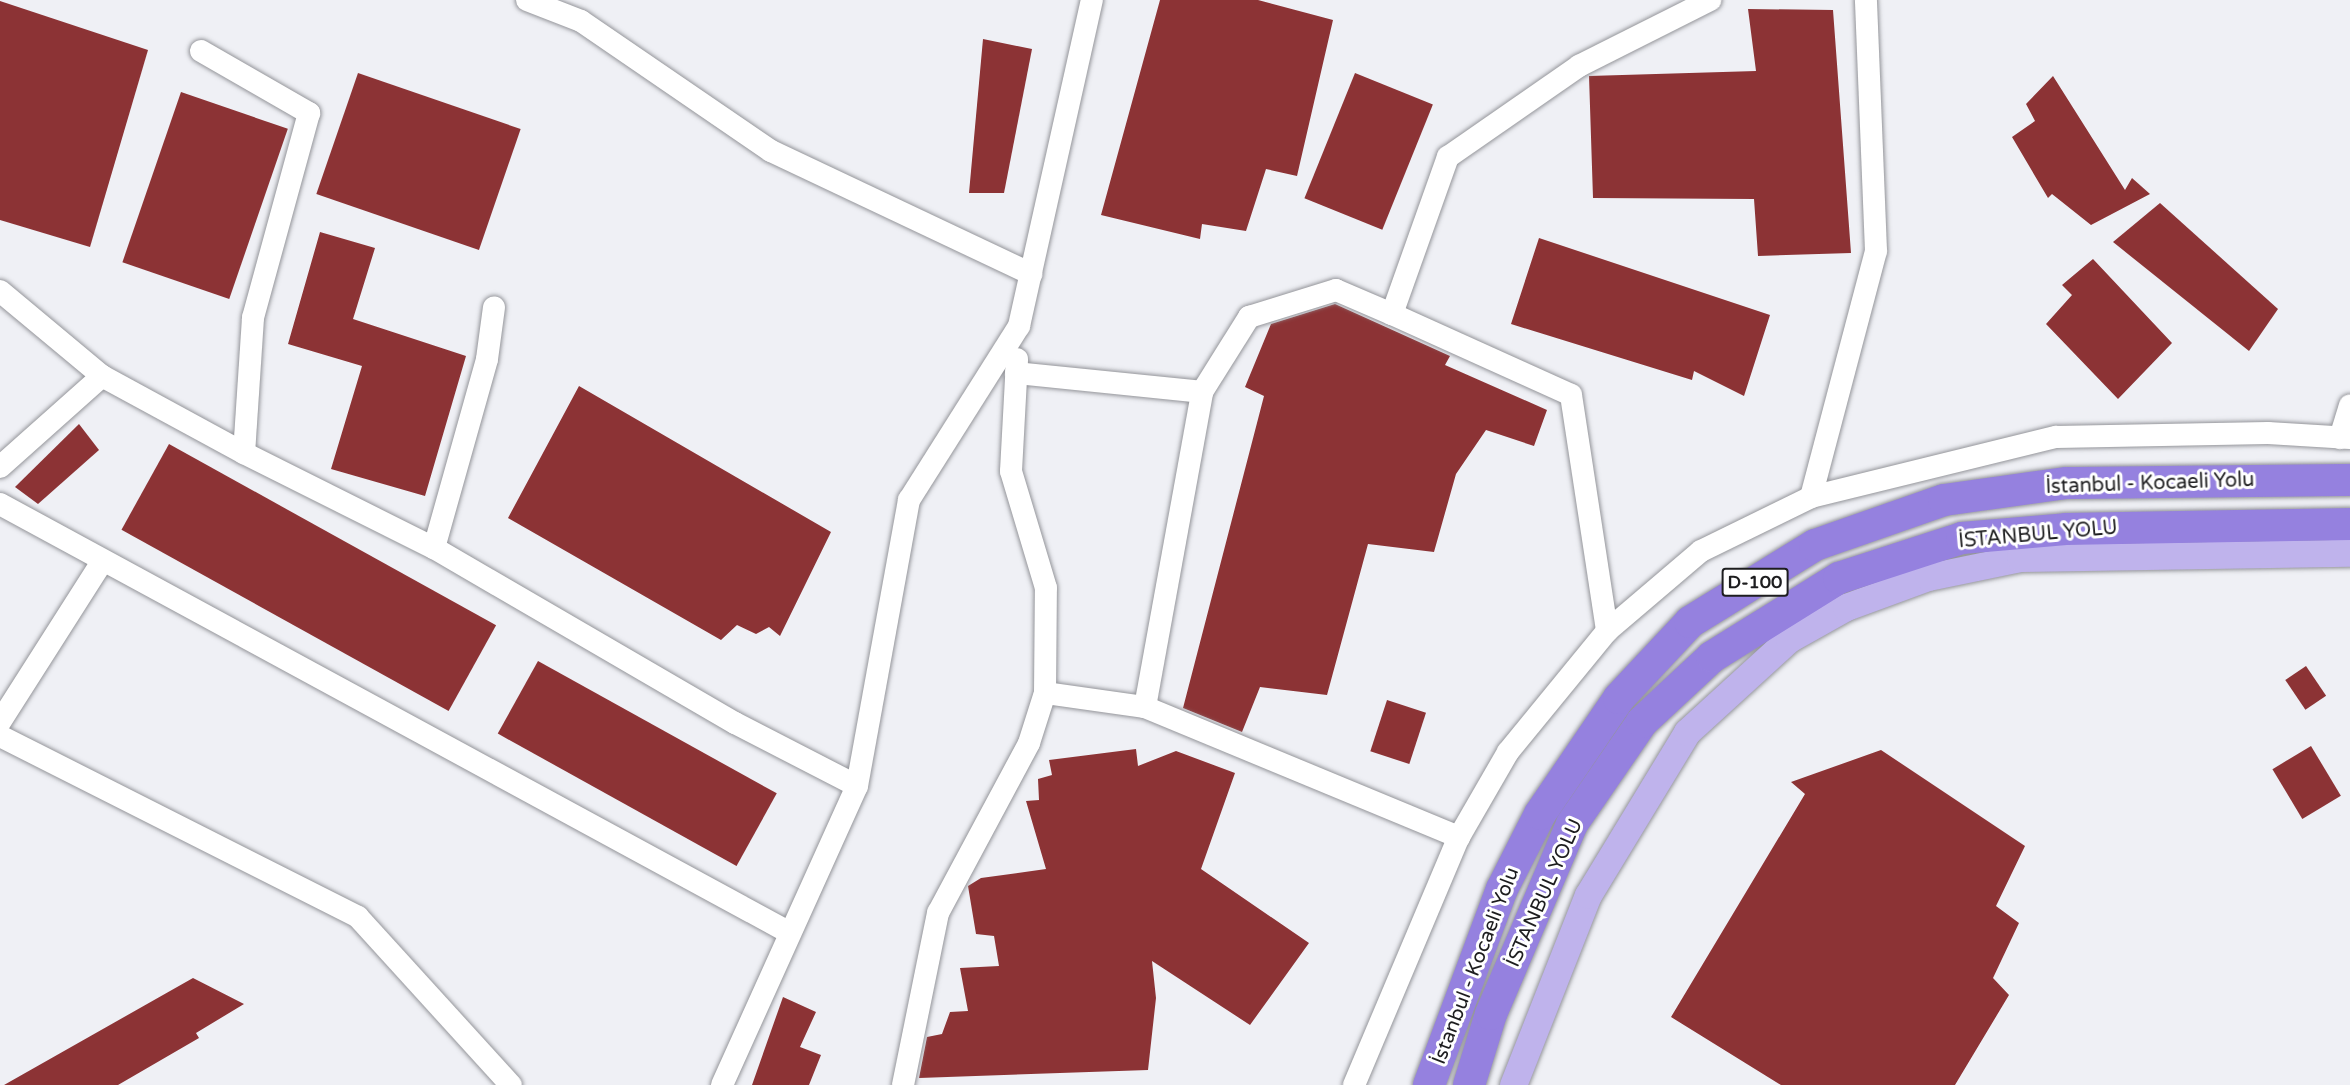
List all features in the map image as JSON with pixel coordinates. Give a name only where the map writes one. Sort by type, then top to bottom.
[{"type":"highway","name":"İstanbul - Kocaeli Yolu","points":[[1429,1085],[1502,889],[1540,814],[1618,698],[1689,622],[1815,545],[1944,500],[2067,483],[2350,480]]},
{"type":"highway","name":"İSTANBUL YOLU","points":[[1469,1085],[1491,1014],[1572,824],[1642,722],[1712,657],[1839,578],[1962,538],[2066,529],[2350,524]]},
{"type":"main road","points":[[1513,1085],[1588,895],[1687,732],[1789,639],[1846,607],[1928,577],[2020,558],[2350,553]]},
{"type":"street","points":[[527,0],[581,21],[771,151],[1031,274]]},
{"type":"street","points":[[903,1085],[938,913],[1029,743],[1045,693],[1046,588],[1011,471],[1019,326],[1092,0]]},
{"type":"street","points":[[1392,314],[1448,157],[1579,66],[1710,0]]},
{"type":"street","points":[[1811,497],[1876,251],[1866,0]]},
{"type":"street","points":[[201,51],[309,113],[253,318],[244,453]]},
{"type":"street","points":[[1145,707],[1202,392],[1249,316],[1336,290],[1571,395],[1607,631]]},
{"type":"street","points":[[0,291],[102,376],[244,453],[434,548],[735,723],[858,786]]},
{"type":"street","points":[[434,548],[487,359],[494,307]]},
{"type":"street","points":[[722,1085],[858,786],[909,500],[1019,326]]},
{"type":"street","points":[[1016,373],[1202,392]]},
{"type":"street","points":[[0,467],[102,376]]},
{"type":"street","points":[[1354,1085],[1459,837],[1508,752],[1607,631],[1701,551],[1811,497],[2056,438],[2268,433],[2345,438],[2350,405]]},
{"type":"street","points":[[0,504],[102,562],[790,933]]},
{"type":"street","points":[[0,722],[102,562]]},
{"type":"street","points":[[1045,693],[1145,707],[1459,837]]},
{"type":"street","points":[[0,736],[358,917],[511,1085]]},
{"type":"building","points":[[1160,0],[1258,0],[1333,20],[1297,176],[1266,169],[1246,231],[1202,224],[1200,239],[1101,215]]},
{"type":"building","points":[[0,1],[148,50],[90,247],[0,220]]},
{"type":"building","points":[[1748,9],[1833,10],[1851,253],[1758,256],[1754,199],[1593,198],[1589,76],[1756,71]]},
{"type":"building","points":[[983,39],[1032,49],[1004,193],[969,193]]},
{"type":"building","points":[[358,73],[521,129],[479,250],[316,194]]},
{"type":"building","points":[[1355,73],[1433,104],[1382,230],[1304,198]]},
{"type":"building","points":[[2053,76],[2125,190],[2132,178],[2150,194],[2091,225],[2052,194],[2048,198],[2012,137],[2035,121],[2026,104]]},
{"type":"building","points":[[181,92],[288,129],[229,299],[122,262]]},
{"type":"building","points":[[2160,203],[2278,309],[2249,351],[2113,242]]},
{"type":"building","points":[[320,232],[375,248],[353,319],[466,356],[425,496],[331,469],[362,366],[288,344]]},
{"type":"building","points":[[1539,238],[1770,315],[1744,396],[1694,371],[1692,380],[1511,324]]},
{"type":"building","points":[[2093,259],[2172,343],[2118,399],[2046,324],[2072,295],[2062,285]]},
{"type":"building","points":[[1335,304],[1450,356],[1445,365],[1547,410],[1534,446],[1486,430],[1456,474],[1434,552],[1368,544],[1327,695],[1260,687],[1242,732],[1183,708],[1264,396],[1245,387],[1271,324]]},
{"type":"building","points":[[579,386],[831,532],[780,636],[769,627],[756,634],[737,625],[721,640],[508,518]]},
{"type":"building","points":[[79,424],[99,450],[38,504],[15,487]]},
{"type":"building","points":[[169,444],[496,625],[449,711],[121,530]]},
{"type":"building","points":[[538,661],[777,793],[737,866],[498,734]]},
{"type":"building","points":[[2306,666],[2326,696],[2305,710],[2285,680]]},
{"type":"building","points":[[1387,700],[1426,713],[1409,764],[1370,751]]},
{"type":"building","points":[[2311,746],[2341,796],[2302,819],[2272,769]]},
{"type":"building","points":[[1136,749],[1138,766],[1176,751],[1235,773],[1201,869],[1309,943],[1250,1025],[1152,961],[1156,998],[1148,1070],[919,1078],[927,1037],[942,1034],[950,1012],[968,1011],[960,968],[999,966],[994,936],[976,934],[968,886],[981,878],[1046,869],[1026,801],[1039,800],[1038,779],[1052,775],[1049,760]]},
{"type":"building","points":[[1881,750],[2025,846],[1996,906],[2019,923],[1993,978],[2009,995],[1955,1085],[1781,1085],[1671,1017],[1805,794],[1791,782]]},
{"type":"building","points":[[193,978],[244,1004],[196,1033],[199,1038],[118,1085],[4,1085]]},
{"type":"building","points":[[783,997],[816,1012],[800,1047],[821,1055],[809,1085],[752,1085]]}]
